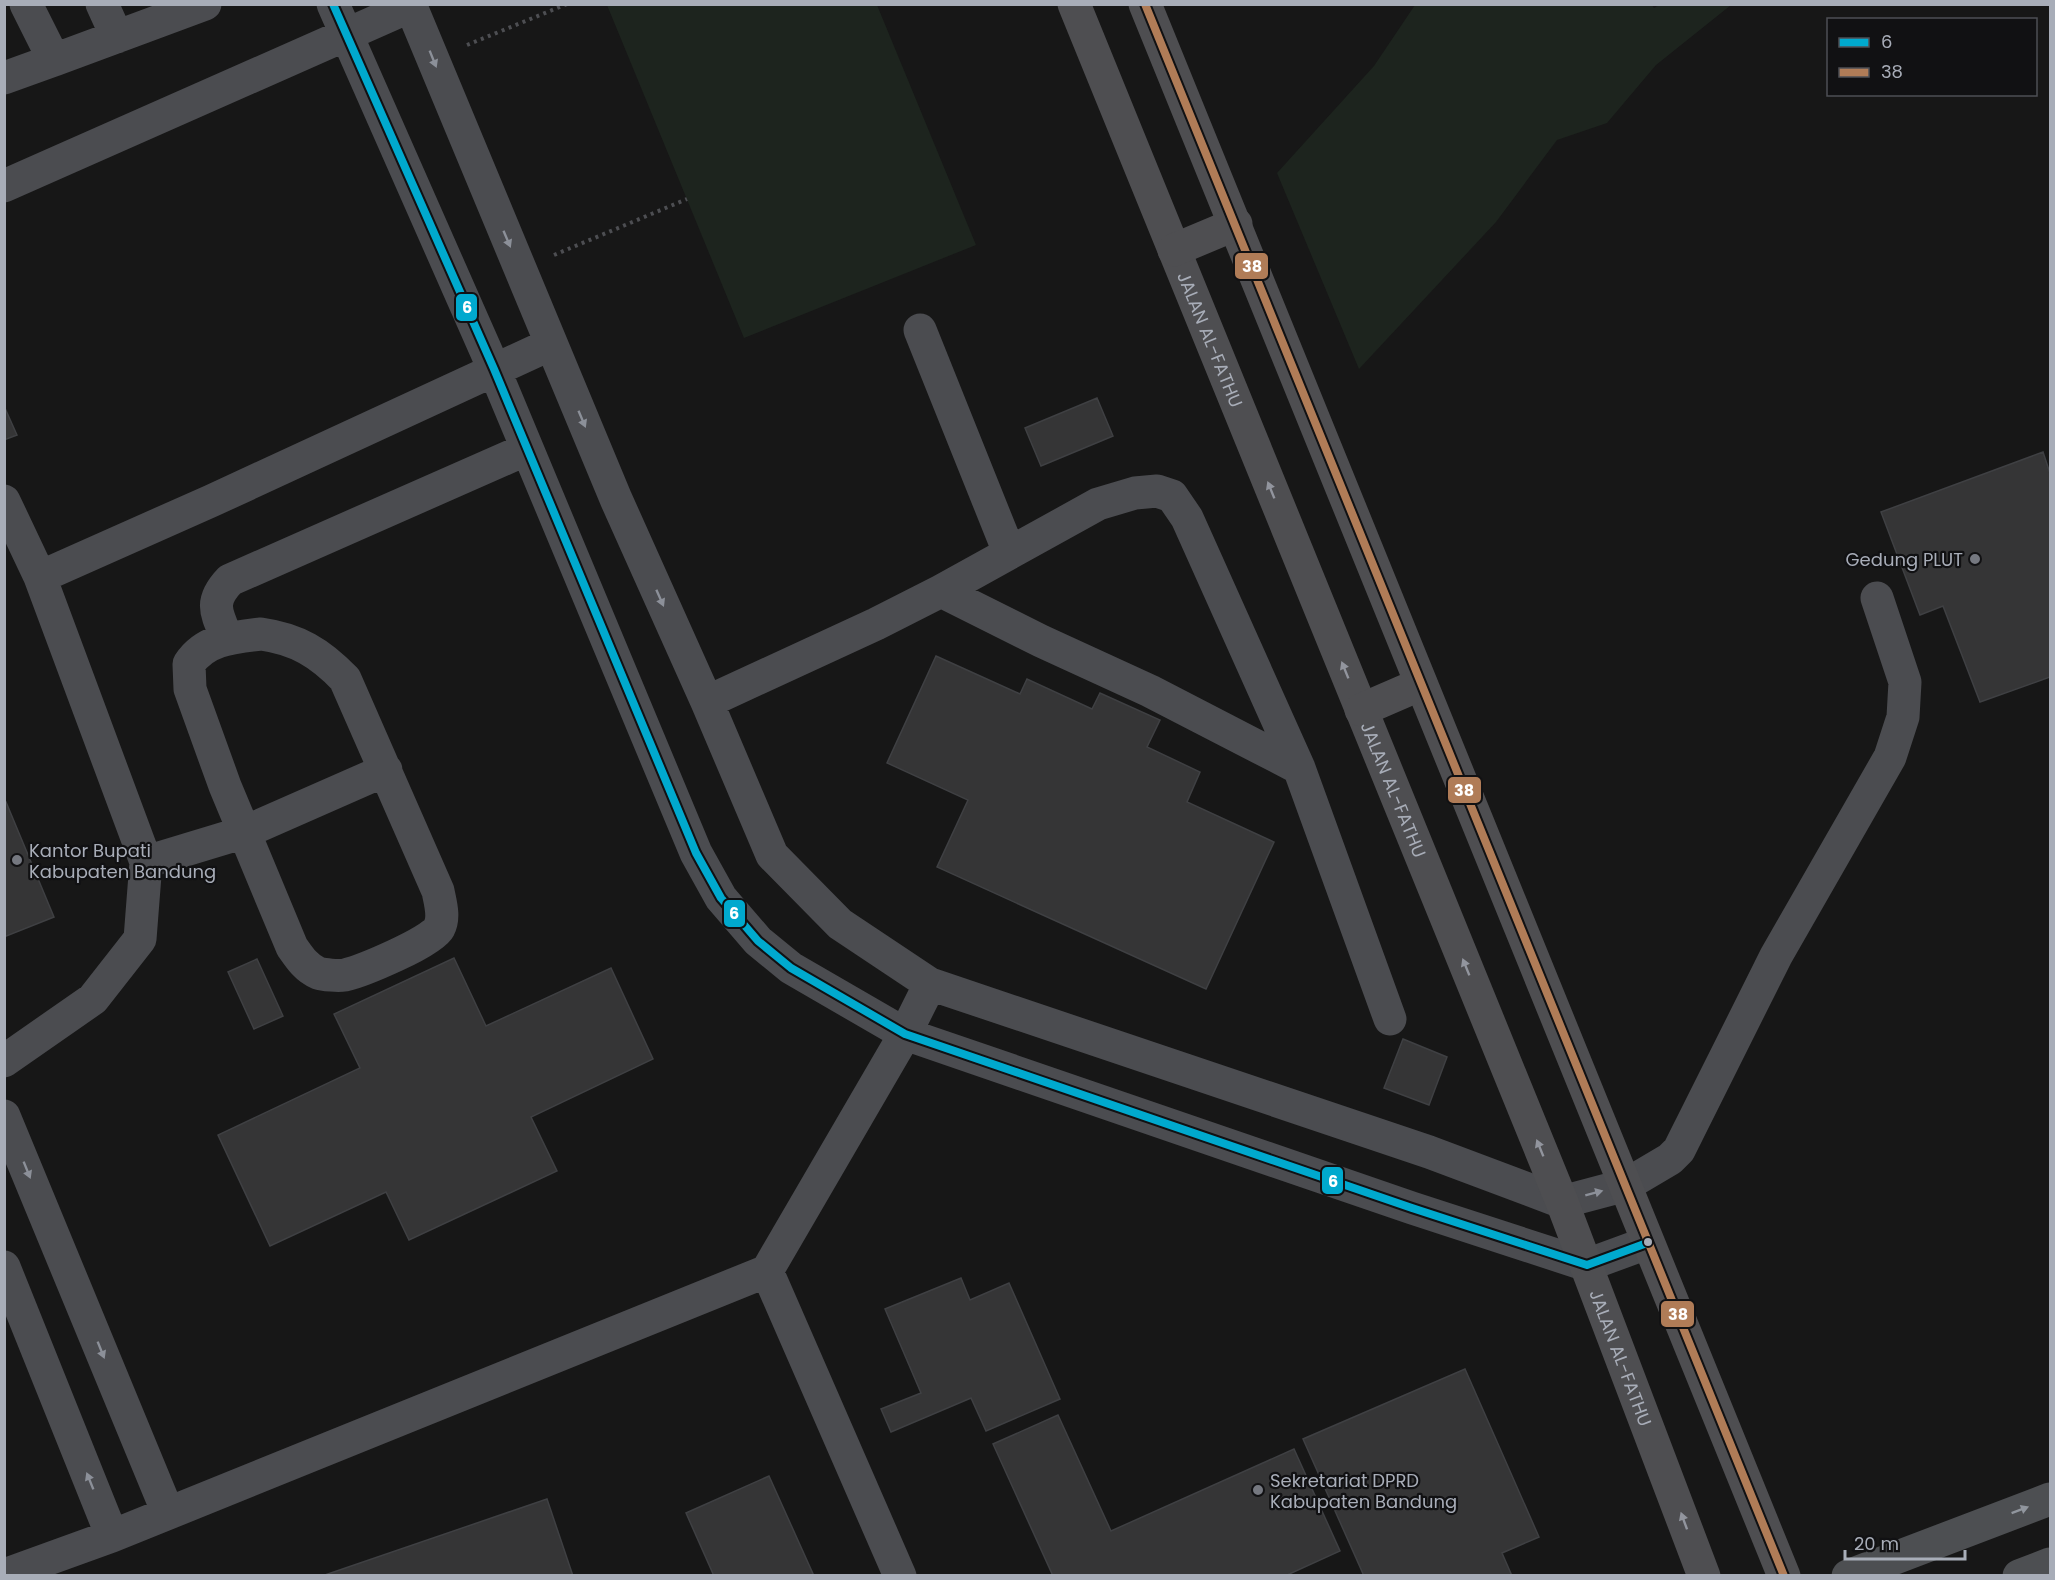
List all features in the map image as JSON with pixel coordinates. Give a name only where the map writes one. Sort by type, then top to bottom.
[{"type":"highway","name":"JALAN AL-FATHU","points":[[1074,4],[1562,1202],[1704,1575]]},
{"type":"highway","points":[[1145,4],[1626,1185],[1647,1243],[1784,1575]]},
{"type":"highway","points":[[1174,250],[1236,224]]},
{"type":"highway","points":[[1361,710],[1421,684]]},
{"type":"main road","points":[[1848,1575],[2050,1499]]},
{"type":"main road","points":[[2019,1575],[2050,1563]]},
{"type":"street","points":[[26,4],[54,60]]},
{"type":"street","points":[[102,4],[117,37]]},
{"type":"street","points":[[4,78],[205,4]]},
{"type":"street","points":[[333,4],[494,369],[696,853],[721,898],[758,941],[791,968],[904,1034],[1412,1208],[1587,1265],[1647,1243]]},
{"type":"street","points":[[4,186],[411,5],[550,344],[772,855],[840,924],[930,984],[1429,1152],[1562,1202],[1626,1185],[1670,1159],[1679,1150],[1776,956],[1890,757],[1903,717],[1905,682],[1877,597]]},
{"type":"street","points":[[920,330],[1009,552]]},
{"type":"street","points":[[40,577],[222,496],[550,344]]},
{"type":"street","points":[[227,638],[216,608],[218,592],[230,580],[528,449]]},
{"type":"street","points":[[707,702],[876,624],[941,591],[1098,504],[1135,493],[1157,491],[1172,496],[1187,518],[1299,768],[1390,1019]]},
{"type":"street","points":[[4,501],[13,538],[40,577],[147,862],[140,939],[93,999],[4,1061]]},
{"type":"street","points":[[941,591],[1041,641],[1150,691],[1299,768]]},
{"type":"street","points":[[261,634],[280,636],[305,646],[328,661],[345,679],[438,891],[442,914],[439,928],[413,948],[344,975],[319,974],[303,962],[291,947],[225,786],[190,688],[189,664],[202,649],[227,638],[261,634]]},
{"type":"street","points":[[147,862],[245,832],[386,770]]},
{"type":"street","points":[[4,1575],[112,1536],[767,1271],[904,1034],[930,984]]},
{"type":"street","points":[[4,1116],[168,1513]]},
{"type":"street","points":[[4,1267],[112,1536]]},
{"type":"street","points":[[767,1271],[900,1575]]},
{"type":"path","points":[[433,58],[567,4]]},
{"type":"path","points":[[520,270],[687,199]]},
{"type":"shaded area","points":[[1661,4],[1731,5],[1656,65],[1607,123],[1557,140],[1496,222],[1359,369],[1277,173],[1374,66],[1415,5],[1652,5],[1654,8]]},
{"type":"shaded area","points":[[607,5],[877,5],[976,245],[744,338]]},
{"type":"building","points":[[1097,398],[1113,436],[1041,466],[1025,428]]},
{"type":"building","points":[[4,406],[17,435],[4,440]]},
{"type":"building","name":"Gedung PLUT","points":[[2043,452],[2050,473],[2050,677],[1980,702],[1943,606],[1920,615],[1881,512]]},
{"type":"building","points":[[936,656],[1020,694],[1027,679],[1092,709],[1100,693],[1160,720],[1147,747],[1200,772],[1187,802],[1274,842],[1206,989],[937,867],[968,800],[887,763]]},
{"type":"building","name":"Kantor Bupati Kabupaten Bandung","points":[[6,802],[54,917],[4,937],[4,803]]},
{"type":"building","points":[[454,958],[486,1026],[611,968],[653,1059],[531,1117],[557,1171],[409,1240],[386,1192],[270,1246],[218,1135],[360,1068],[334,1014]]},
{"type":"building","points":[[257,959],[283,1016],[254,1029],[228,972]]},
{"type":"building","points":[[1403,1039],[1447,1057],[1429,1105],[1384,1088]]},
{"type":"building","points":[[961,1278],[970,1300],[1009,1283],[1060,1399],[986,1431],[971,1398],[891,1432],[881,1409],[921,1393],[885,1309]]},
{"type":"building","points":[[1465,1369],[1539,1537],[1502,1553],[1512,1576],[1364,1576],[1303,1439]]},
{"type":"building","name":"Sekretariat DPRD Kabupaten Bandung","points":[[1058,1415],[1111,1531],[1294,1449],[1340,1551],[1285,1576],[1053,1576],[993,1444]]},
{"type":"building","points":[[769,1476],[814,1576],[714,1576],[686,1513]]},
{"type":"building","points":[[547,1499],[573,1576],[322,1576]]},
{"type":"transit line","name":"6","points":[[333,4],[494,369],[696,853],[721,898],[758,941],[791,968],[905,1034],[1412,1208],[1587,1265],[1647,1243]]},
{"type":"transit line","name":"38","points":[[1145,4],[1784,1576]]},
{"type":"place","name":"Gedung PLUT","points":[[1975,559]]},
{"type":"place","name":"Kantor Bupati Kabupaten Bandung","points":[[17,860]]},
{"type":"place","name":"Sekretariat DPRD Kabupaten Bandung","points":[[1258,1490]]}]
